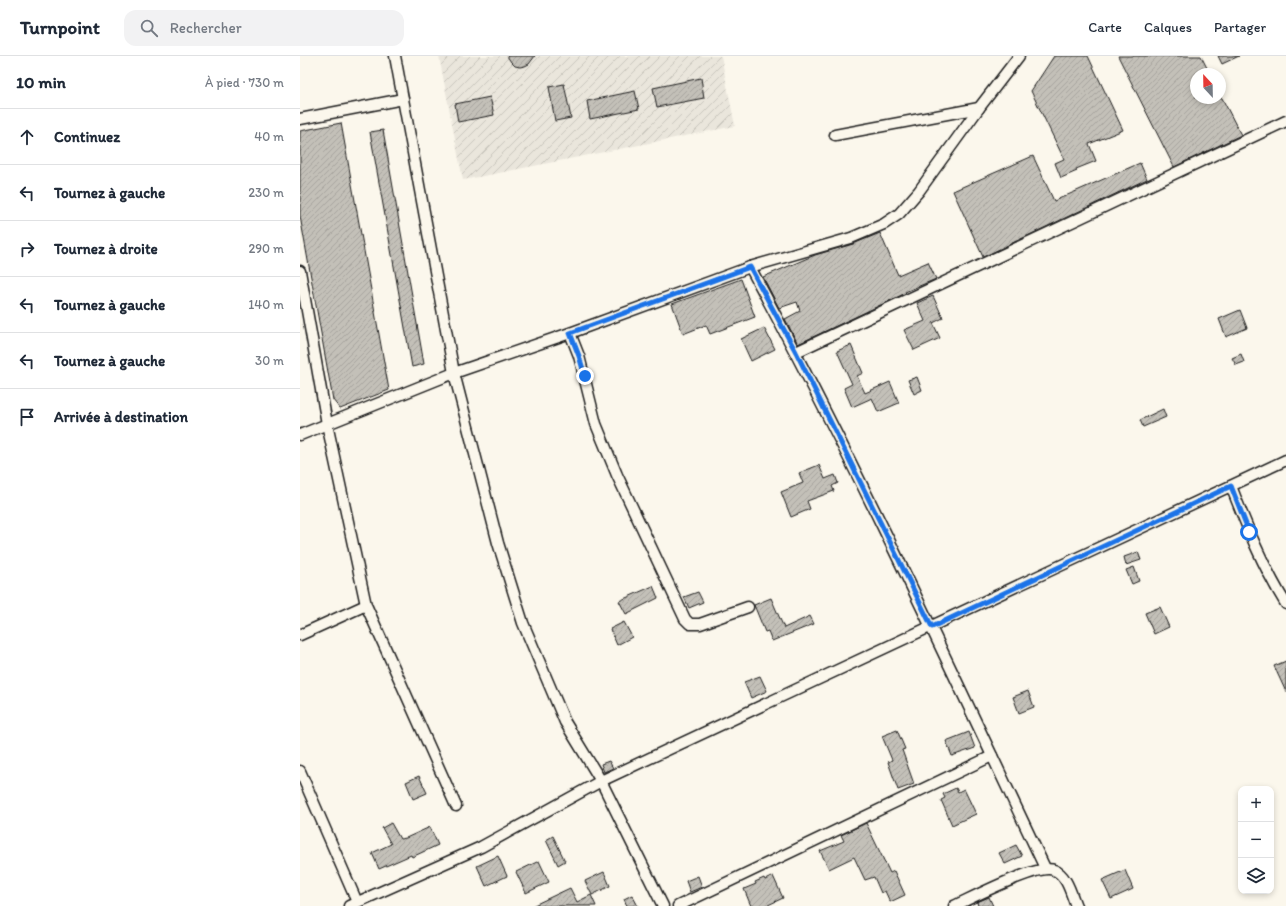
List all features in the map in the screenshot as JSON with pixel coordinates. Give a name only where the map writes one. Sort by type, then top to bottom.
[{"type":"street","points":[[395,56],[454,373],[498,543],[523,622],[564,722],[601,781],[662,906]]},
{"type":"street","points":[[300,435],[454,373],[570,333],[750,267],[851,238],[884,224],[899,214],[919,191],[1019,56]]},
{"type":"street","points":[[300,119],[403,99]]},
{"type":"street","points":[[835,135],[979,108]]},
{"type":"street","points":[[796,352],[1286,121]]},
{"type":"street","points":[[750,267],[796,352],[932,627],[1046,868]]},
{"type":"street","points":[[300,271],[328,424],[366,604],[456,806]]},
{"type":"street","points":[[570,333],[579,356],[596,424],[616,475],[685,619],[690,624],[700,624],[748,607]]},
{"type":"street","points":[[301,776],[353,904],[482,847],[601,781],[1286,460]]},
{"type":"street","points":[[1231,486],[1249,532],[1286,604]]},
{"type":"street","points":[[300,635],[366,604]]},
{"type":"street","points":[[678,906],[992,756]]},
{"type":"street","points":[[954,906],[1007,881],[1046,868],[1054,870],[1066,881],[1076,906]]},
{"type":"shaded area","points":[[439,56],[721,56],[735,126],[463,180]]},
{"type":"building","points":[[507,56],[535,56],[529,64],[520,67],[515,66]]},
{"type":"building","points":[[1054,56],[1088,56],[1123,130],[1089,144],[1096,161],[1076,169],[1077,171],[1061,178],[1055,163],[1064,159],[1031,91]]},
{"type":"building","points":[[1118,56],[1201,56],[1207,68],[1190,68],[1190,104],[1225,104],[1241,135],[1174,167]]},
{"type":"building","points":[[1218,56],[1239,56],[1222,64]]},
{"type":"building","points":[[701,78],[704,98],[657,107],[653,88]]},
{"type":"building","points":[[564,84],[571,118],[555,121],[549,87]]},
{"type":"building","points":[[635,91],[639,109],[590,119],[587,101]]},
{"type":"building","points":[[490,97],[494,115],[458,122],[455,104]]},
{"type":"building","points":[[341,123],[389,390],[340,409],[333,400],[300,216],[300,131]]},
{"type":"building","points":[[383,130],[424,364],[412,367],[370,132]]},
{"type":"building","points":[[1033,156],[1054,201],[1140,163],[1147,179],[983,257],[953,191]]},
{"type":"building","points":[[880,233],[898,275],[928,262],[936,279],[905,292],[906,293],[798,344],[785,319],[800,311],[797,302],[779,308],[763,277],[815,255],[853,244]]},
{"type":"building","points":[[741,279],[755,317],[710,334],[706,325],[683,334],[672,304]]},
{"type":"building","points":[[933,296],[943,318],[933,323],[940,338],[914,350],[904,330],[925,321],[917,303]]},
{"type":"building","points":[[1240,310],[1247,328],[1226,337],[1219,319]]},
{"type":"building","points":[[764,328],[775,349],[751,361],[741,339]]},
{"type":"building","points":[[851,345],[863,373],[857,376],[865,393],[890,382],[899,403],[878,412],[872,398],[852,407],[844,388],[852,384],[837,351]]},
{"type":"building","points":[[1241,354],[1244,362],[1236,365],[1232,358]]},
{"type":"building","points":[[917,377],[922,390],[914,394],[908,380]]},
{"type":"building","points":[[1163,409],[1166,417],[1143,427],[1140,420]]},
{"type":"building","points":[[819,465],[825,479],[835,475],[838,483],[832,486],[834,491],[807,501],[810,509],[791,517],[781,492],[803,483],[799,473]]},
{"type":"building","points":[[1138,552],[1141,560],[1126,565],[1124,557]]},
{"type":"building","points":[[1134,567],[1139,581],[1132,584],[1126,570]]},
{"type":"building","points":[[653,586],[658,598],[626,614],[619,601]]},
{"type":"building","points":[[698,592],[703,602],[689,608],[684,597]]},
{"type":"building","points":[[771,598],[784,628],[810,616],[814,624],[772,641],[768,631],[765,632],[754,605]]},
{"type":"building","points":[[1160,607],[1169,627],[1154,634],[1145,613]]},
{"type":"building","points":[[624,622],[632,637],[617,645],[610,629]]},
{"type":"building","points":[[1286,661],[1286,692],[1274,666]]},
{"type":"building","points":[[760,676],[767,691],[751,698],[744,682]]},
{"type":"building","points":[[1028,691],[1034,707],[1019,713],[1013,697]]},
{"type":"building","points":[[897,730],[905,749],[902,750],[914,784],[898,790],[888,762],[892,760],[882,736]]},
{"type":"building","points":[[969,732],[975,748],[952,756],[946,741]]},
{"type":"building","points":[[609,761],[613,768],[604,772],[601,764]]},
{"type":"building","points":[[419,776],[427,793],[413,799],[406,782]]},
{"type":"building","points":[[956,788],[958,792],[964,789],[976,814],[952,825],[941,800],[945,798],[943,794]]},
{"type":"building","points":[[391,823],[400,839],[406,838],[430,827],[438,845],[412,857],[411,855],[379,869],[372,853],[391,844],[382,828]]},
{"type":"building","points":[[866,823],[890,873],[894,871],[905,895],[890,902],[885,891],[881,893],[874,877],[865,880],[854,857],[829,869],[820,851],[844,841],[841,835]]},
{"type":"building","points":[[553,836],[565,861],[558,865],[546,840]]},
{"type":"building","points":[[1016,845],[1022,856],[1005,864],[999,853]]},
{"type":"building","points":[[498,856],[507,876],[486,886],[477,866]]},
{"type":"building","points":[[539,861],[549,882],[526,893],[516,872]]},
{"type":"building","points":[[1125,870],[1133,889],[1111,899],[1102,880]]},
{"type":"building","points":[[604,872],[610,886],[592,895],[585,881]]},
{"type":"building","points":[[698,876],[702,887],[690,892],[686,881]]},
{"type":"building","points":[[773,876],[783,898],[766,906],[751,906],[744,889],[756,884],[755,882],[764,878],[765,880]]},
{"type":"building","points":[[570,888],[577,902],[591,895],[596,906],[532,906]]},
{"type":"building","points":[[632,895],[638,906],[627,906],[624,899]]},
{"type":"building","points":[[989,897],[993,906],[978,906],[977,902]]},
{"type":"route","points":[[585,376],[570,333],[750,267],[796,352],[932,627],[1231,486],[1249,532]]}]
